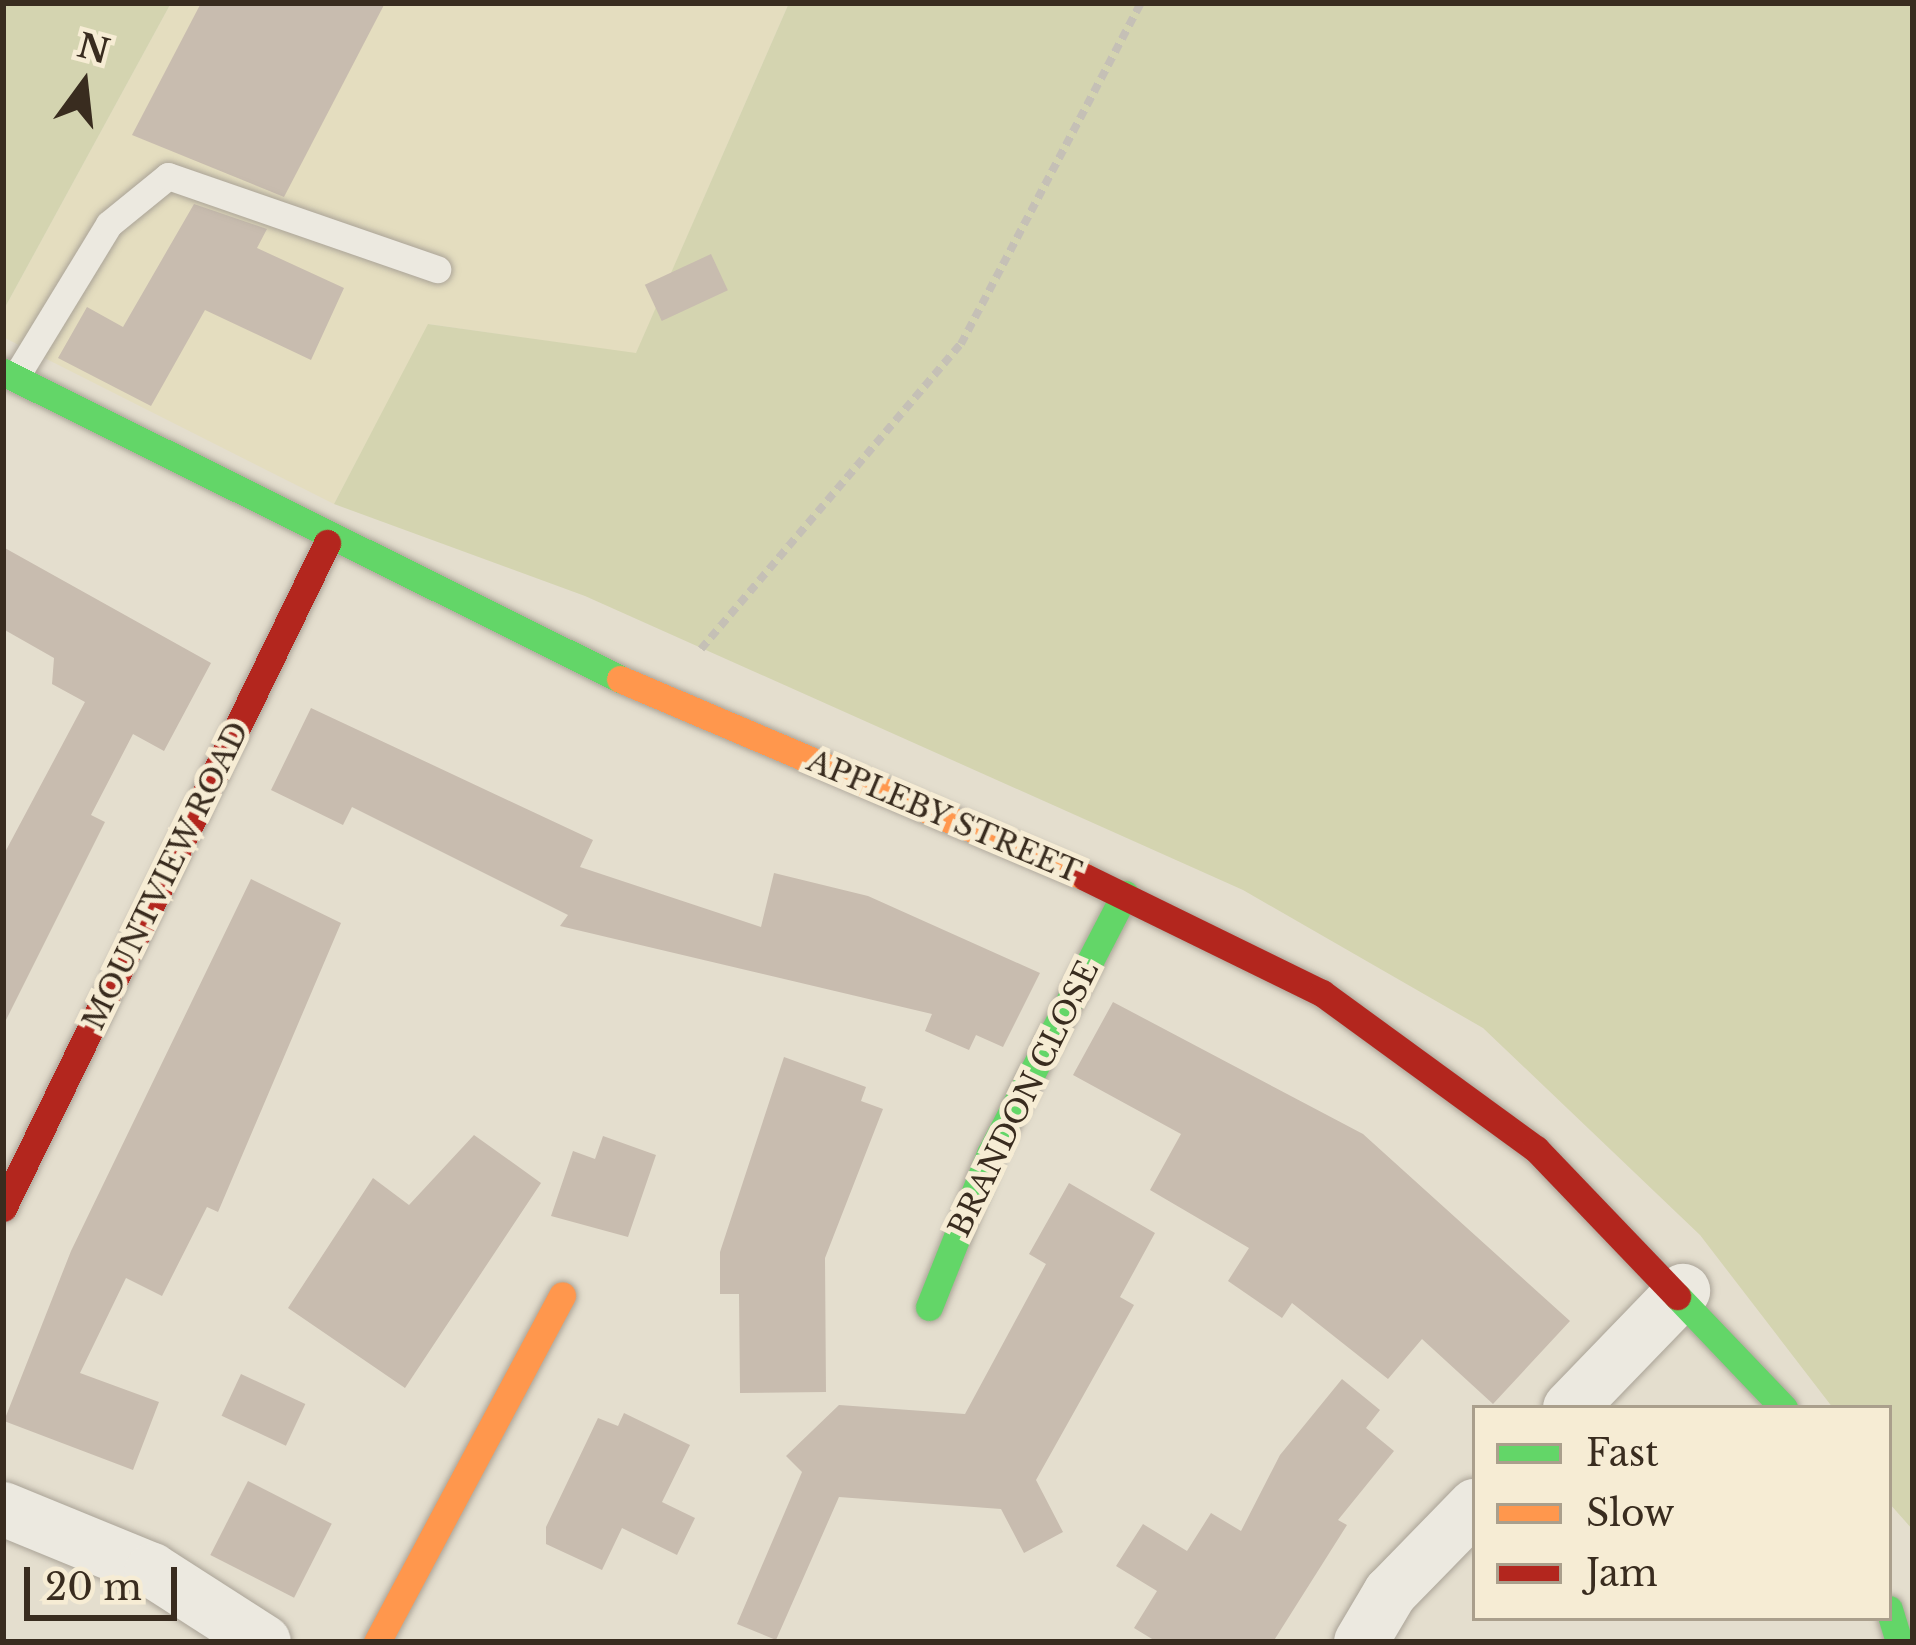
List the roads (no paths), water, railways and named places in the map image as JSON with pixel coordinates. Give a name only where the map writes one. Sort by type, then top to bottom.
[{"type":"street","name":"APPLEBY STREET","points":[[9,375],[327,543],[661,696],[1125,894],[1389,1033],[1536,1149],[1683,1291],[1781,1405]]},
{"type":"street","name":"MOUNTVIEW ROAD","points":[[3,1208],[327,543]]},
{"type":"street","name":"BRANDON CLOSE","points":[[929,1307],[990,1154],[1125,894]]},
{"type":"street","points":[[1573,1405],[1683,1291]]},
{"type":"street","points":[[377,1642],[562,1295]]},
{"type":"street","points":[[3,1509],[152,1570],[264,1642]]},
{"type":"street","points":[[1361,1642],[1390,1593],[1472,1509]]},
{"type":"lane","points":[[9,375],[109,224],[168,176],[437,268]]}]
